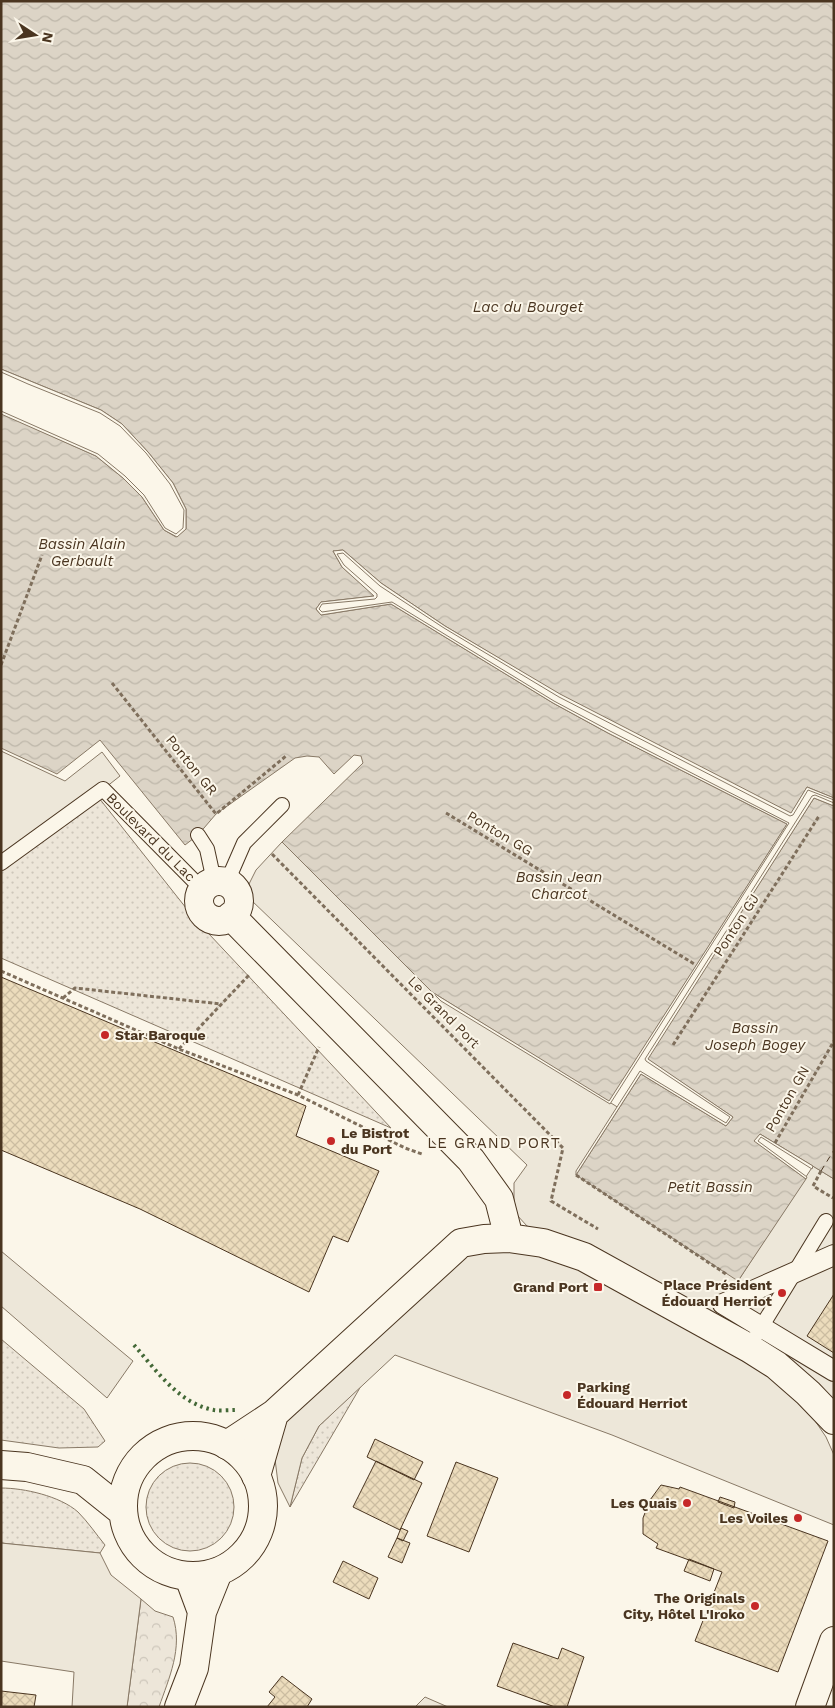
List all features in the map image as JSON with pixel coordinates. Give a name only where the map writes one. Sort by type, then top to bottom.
[{"type":"street","name":"Boulevard du Lac","points":[[214,884],[199,901],[202,912],[207,917],[219,920],[231,916],[471,1160],[499,1199],[509,1238]]},
{"type":"street","points":[[227,1445],[274,1414],[461,1243],[484,1239],[509,1238],[544,1243],[580,1255],[755,1337],[834,1371]]},
{"type":"street","points":[[834,1255],[723,1304],[755,1337],[776,1364],[834,1420]]},
{"type":"street","points":[[256,1476],[274,1414]]},
{"type":"street","points":[[187,1436],[208,1438],[227,1445],[244,1458],[256,1476],[263,1498],[262,1520],[254,1542],[239,1559],[218,1572],[189,1577],[176,1575],[156,1566],[140,1552],[128,1533],[123,1512],[125,1490],[133,1470],[148,1453],[166,1441],[187,1436]]},
{"type":"street","points":[[1,1465],[27,1467],[83,1480],[133,1470]]},
{"type":"street","points":[[83,1480],[123,1512]]},
{"type":"street","points":[[179,1707],[194,1668],[202,1612],[218,1572]]},
{"type":"street","points":[[189,1577],[202,1612]]},
{"type":"street","points":[[810,1707],[834,1641]]},
{"type":"lane","name":"Boulevard du Lac","points":[[1,863],[103,789],[214,884]]},
{"type":"lane","points":[[214,884],[244,843],[282,804]]},
{"type":"lane","points":[[198,835],[207,849],[214,884]]},
{"type":"lane","points":[[755,1337],[826,1220]]},
{"type":"path","points":[[1,665],[42,555]]},
{"type":"path","name":"Ponton GR","points":[[112,683],[216,814],[286,756]]},
{"type":"path","name":"Ponton GG","points":[[446,813],[696,965]]},
{"type":"path","name":"Ponton GJ","points":[[673,1045],[819,816]]},
{"type":"path","name":"Le Grand Port","points":[[272,854],[563,1148],[551,1201]]},
{"type":"path","points":[[179,1049],[268,955]]},
{"type":"path","points":[[1,972],[179,1049],[298,1095],[405,1148],[424,1155]]},
{"type":"path","points":[[62,998],[75,988],[221,1004]]},
{"type":"path","points":[[298,1095],[331,1018]]},
{"type":"path","name":"Ponton GN","points":[[775,1143],[834,1041]]},
{"type":"path","points":[[821,1171],[813,1186],[834,1198]]},
{"type":"path","points":[[576,1175],[730,1276]]},
{"type":"green space","points":[[99,798],[194,918],[391,1128],[1,958],[1,870]]},
{"type":"green space","points":[[1,1339],[84,1409],[105,1441],[98,1447],[59,1448],[1,1440]]},
{"type":"green space","points":[[361,1386],[290,1507],[302,1458],[319,1426]]},
{"type":"green space","points":[[181,1463],[199,1463],[215,1470],[227,1482],[234,1498],[234,1516],[227,1532],[215,1544],[199,1551],[181,1551],[165,1544],[153,1532],[146,1516],[146,1498],[153,1482],[165,1470]]},
{"type":"green space","points":[[1,1488],[31,1491],[62,1501],[78,1512],[105,1545],[100,1553],[1,1543]]},
{"type":"green space","points":[[141,1599],[155,1611],[173,1617],[176,1629],[174,1663],[159,1707],[127,1707]]},
{"type":"shaded area","points":[[1,751],[65,781],[102,752],[120,776],[1,870]]},
{"type":"shaded area","points":[[282,842],[432,992],[619,1108],[738,1281],[813,1166],[834,1179],[834,1420],[829,1414],[580,1255],[527,1226],[516,1214],[514,1183],[527,1165],[250,899],[247,888],[256,870]]},
{"type":"shaded area","name":"Place Président Édouard Herriot","points":[[495,1249],[548,1256],[585,1270],[795,1391],[826,1437],[834,1455],[834,1525],[612,1435],[395,1355],[319,1426],[302,1458],[290,1507],[278,1483],[274,1451],[287,1417],[464,1256]]},
{"type":"shaded area","points":[[1,1251],[133,1361],[107,1398],[1,1306]]},
{"type":"shaded area","points":[[1,1543],[100,1553],[111,1575],[141,1599],[127,1707],[72,1707],[74,1672],[1,1661]]},
{"type":"shaded area","points":[[425,1697],[448,1707],[415,1707]]},
{"type":"water","name":"Lac du Bourget","points":[[1,1],[834,1],[834,798],[807,787],[791,814],[560,695],[445,626],[381,583],[343,550],[333,551],[342,567],[375,596],[321,602],[316,609],[321,615],[391,604],[553,703],[787,824],[609,1102],[432,992],[282,842],[363,763],[361,756],[354,755],[334,774],[319,757],[295,758],[216,814],[198,835],[185,845],[100,740],[57,774],[1,748],[1,413],[96,456],[123,478],[142,497],[164,530],[176,537],[186,529],[186,509],[173,483],[122,424],[101,410],[1,369]]},
{"type":"water","name":"Bassin Joseph Bogey","points":[[814,798],[834,806],[834,1179],[760,1134],[755,1141],[806,1179],[738,1281],[576,1175],[641,1074],[726,1126],[733,1117],[647,1059]]},
{"type":"pier","points":[[1,369],[101,410],[122,424],[173,483],[186,509],[186,529],[177,537],[164,530],[142,497],[123,478],[96,456],[1,414],[1,411],[98,454],[125,476],[144,495],[165,528],[176,534],[183,528],[184,510],[170,484],[146,453],[120,426],[100,413],[1,372]]},
{"type":"pier","points":[[343,550],[381,583],[445,626],[560,694],[791,813],[807,787],[834,798],[834,800],[808,790],[793,815],[790,816],[559,697],[444,628],[380,586],[343,553],[337,554],[344,565],[377,594],[377,597],[375,599],[322,604],[319,609],[322,612],[392,602],[554,701],[789,823],[610,1104],[441,1001],[432,992],[609,1101],[787,824],[553,703],[391,604],[321,615],[316,609],[321,602],[374,596],[342,567],[333,551]]},
{"type":"pier","points":[[815,795],[834,803],[834,806],[814,798],[648,1059],[733,1117],[726,1126],[641,1074],[576,1175],[576,1171],[640,1071],[726,1123],[730,1117],[645,1059],[812,796]]},
{"type":"pier","points":[[760,1134],[813,1166],[812,1169],[761,1137],[758,1141],[807,1177],[806,1179],[754,1141]]},
{"type":"building","points":[[1,977],[306,1106],[296,1136],[379,1171],[348,1242],[333,1236],[309,1292],[140,1209],[1,1150]]},
{"type":"building","points":[[834,1294],[834,1353],[807,1336]]},
{"type":"building","points":[[375,1439],[423,1462],[414,1480],[367,1457]]},
{"type":"building","points":[[376,1461],[422,1483],[400,1530],[353,1507]]},
{"type":"building","points":[[456,1462],[498,1478],[469,1552],[427,1536]]},
{"type":"building","name":"The Originals City, Hôtel L'Iroko","points":[[661,1485],[679,1489],[680,1487],[828,1541],[778,1672],[695,1641],[722,1572],[656,1548],[658,1544],[643,1534],[643,1518],[650,1500]]},
{"type":"building","points":[[720,1497],[735,1502],[734,1508],[718,1502]]},
{"type":"building","points":[[401,1528],[408,1531],[403,1541],[397,1538]]},
{"type":"building","points":[[397,1538],[410,1543],[402,1563],[388,1557]]},
{"type":"building","points":[[689,1559],[714,1569],[710,1581],[684,1571]]},
{"type":"building","points":[[343,1561],[378,1578],[369,1599],[333,1582]]},
{"type":"building","points":[[513,1643],[558,1659],[562,1648],[584,1657],[567,1707],[555,1707],[497,1686]]},
{"type":"building","points":[[282,1676],[312,1699],[307,1707],[267,1707],[275,1697],[269,1692]]},
{"type":"building","points":[[1,1691],[36,1695],[34,1707],[1,1707]]},
{"type":"ferry route","points":[[821,1171],[834,1150]]},
{"type":"hedge","points":[[134,1345],[169,1385],[190,1401],[201,1407],[214,1410],[237,1410]]},
{"type":"place","name":"Star Baroque","points":[[105,1035]]},
{"type":"place","name":"Le Bistrot du Port","points":[[331,1141]]},
{"type":"place","name":"Grand Port","points":[[598,1287]]},
{"type":"place","name":"Place Président Édouard Herriot","points":[[782,1293]]},
{"type":"place","name":"Parking Édouard Herriot","points":[[567,1395]]},
{"type":"place","name":"Les Quais","points":[[687,1503]]},
{"type":"place","name":"Les Voiles","points":[[798,1518]]},
{"type":"place","name":"The Originals City, Hôtel L'Iroko","points":[[755,1606]]},
{"type":"district","name":"LE GRAND PORT","points":[[494,1143]]},
{"type":"water label","name":"Bassin Alain Gerbault","points":[[82,552]]},
{"type":"water label","name":"Bassin Jean Charcot","points":[[559,886]]},
{"type":"water label","name":"Petit Bassin","points":[[710,1187]]}]
